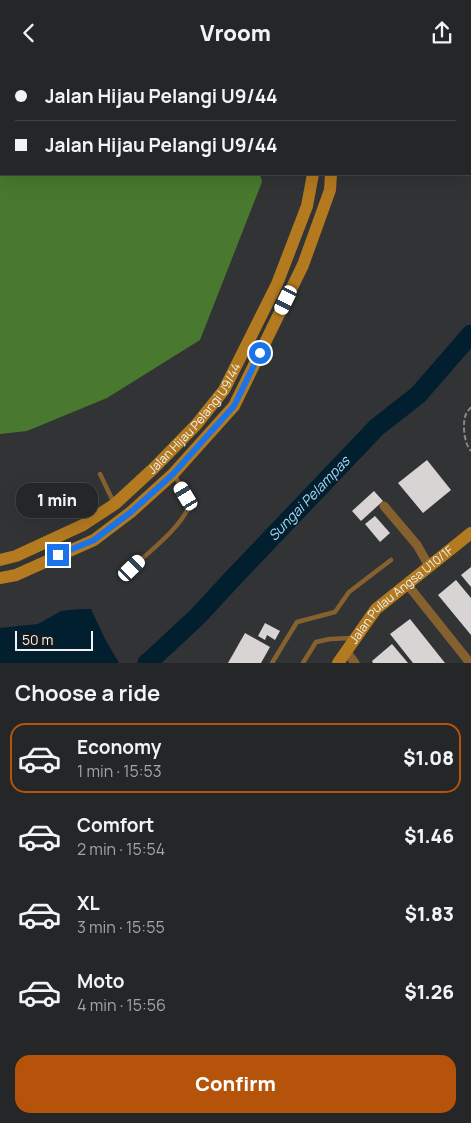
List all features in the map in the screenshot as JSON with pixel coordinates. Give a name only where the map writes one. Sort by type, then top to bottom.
[{"type":"street","name":"Jalan Hijau Pelangi U9/44","points":[[0,560],[16,555],[83,525],[115,504],[196,425],[224,390],[277,284],[308,207],[313,175]]},
{"type":"street","name":"Jalan Hijau Pelangi U9/44","points":[[0,578],[16,575],[94,540],[131,512],[173,474],[234,406],[303,265],[330,190],[331,175]]},
{"type":"street","points":[[384,506],[417,545],[429,566]]},
{"type":"street","name":"Jalan Pulau Angsa U10/1F","points":[[338,663],[376,609],[471,533]]},
{"type":"street","points":[[407,584],[470,663]]},
{"type":"street","points":[[346,651],[355,663]]},
{"type":"lane","points":[[100,474],[115,504]]},
{"type":"lane","points":[[132,568],[184,518],[189,507],[186,496],[173,474]]},
{"type":"lane","points":[[272,663],[297,622],[335,612],[349,592],[391,560]]},
{"type":"lane","points":[[303,663],[316,642],[330,639],[355,638]]},
{"type":"path","points":[[471,407],[466,415],[464,432],[468,448],[471,451]]},
{"type":"green space","points":[[0,175],[260,175],[262,182],[200,340],[107,398],[27,431],[0,434]]},
{"type":"water","points":[[91,609],[119,663],[0,663],[0,628],[38,624],[61,611]]},
{"type":"building","points":[[427,460],[451,490],[423,513],[398,483]]},
{"type":"building","points":[[374,491],[383,501],[361,521],[352,511]]},
{"type":"building","points":[[375,516],[390,533],[380,542],[365,524]]},
{"type":"building","points":[[471,567],[471,587],[461,575]]},
{"type":"building","points":[[456,580],[471,598],[471,635],[438,595]]},
{"type":"building","points":[[410,619],[445,663],[413,663],[390,634]]},
{"type":"building","points":[[265,623],[280,631],[275,640],[267,635],[265,640],[258,636]]},
{"type":"building","points":[[245,633],[270,647],[261,663],[228,663]]},
{"type":"building","points":[[392,644],[408,663],[373,663],[372,661]]},
{"type":"waterway","name":"Sungai Pelampas","points":[[147,663],[198,616],[377,427],[418,395],[471,334]]},
{"type":"route","points":[[58,555],[94,540],[131,512],[173,474],[234,406],[260,353]]}]
